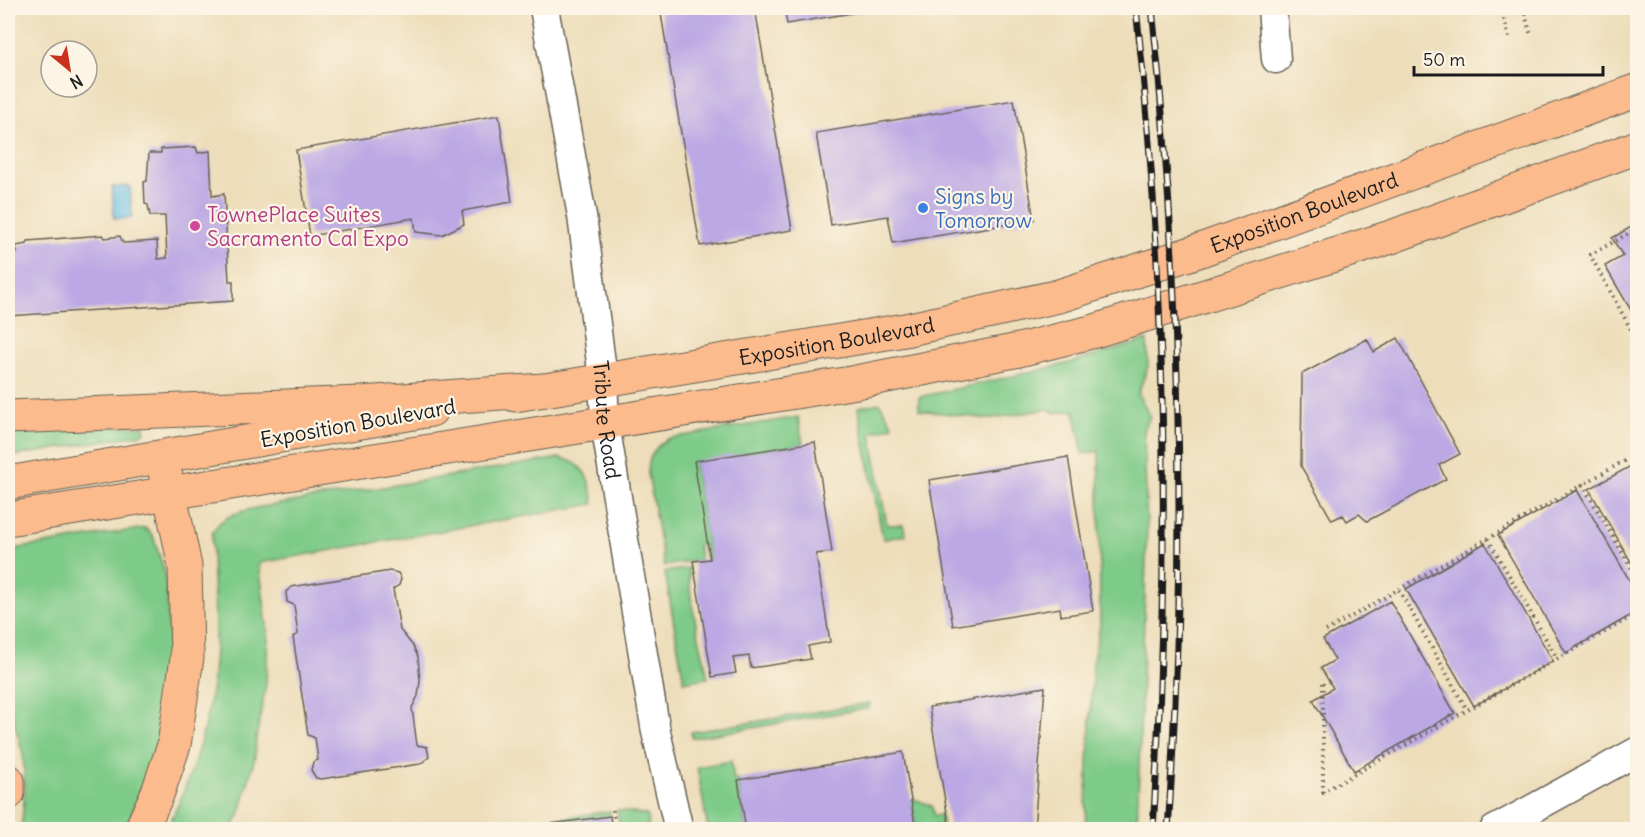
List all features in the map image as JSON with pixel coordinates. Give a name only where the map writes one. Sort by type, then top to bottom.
[{"type":"main road","name":"Exposition Boulevard","points":[[8,483],[162,458],[603,378],[905,330],[1098,285],[1638,90]]},
{"type":"main road","name":"Exposition Boulevard","points":[[8,519],[605,424],[941,367],[1095,331],[1391,237],[1638,147]]},
{"type":"main road","points":[[8,417],[361,403],[543,390]]},
{"type":"main road","points":[[141,830],[158,792],[174,746],[187,658],[185,566],[162,458]]},
{"type":"main road","points":[[8,781],[8,793]]},
{"type":"street","name":"Tribute Road","points":[[544,8],[582,216],[603,378],[605,424],[656,732],[679,830]]},
{"type":"street","points":[[1272,8],[1276,59]]},
{"type":"street","points":[[1494,830],[1638,751]]},
{"type":"path","points":[[1526,14],[1531,36]]},
{"type":"path","points":[[1504,19],[1510,42]]},
{"type":"path","points":[[1638,228],[1590,255],[1638,342]]},
{"type":"path","points":[[1326,632],[1638,453]]},
{"type":"path","points":[[1582,484],[1638,579]]},
{"type":"path","points":[[1488,538],[1557,658]]},
{"type":"path","points":[[1399,590],[1467,710]]},
{"type":"path","points":[[1323,683],[1323,792],[1638,613]]},
{"type":"path","points":[[613,810],[616,830]]},
{"type":"path","points":[[513,830],[527,825]]},
{"type":"green space","points":[[1147,340],[1148,366],[1138,394],[1150,416],[1144,431],[1147,529],[1137,829],[1085,829],[1093,660],[1100,625],[1099,451],[1083,454],[1074,410],[1055,413],[1048,409],[988,419],[919,410],[919,397],[1066,364]]},
{"type":"green space","points":[[880,403],[893,426],[871,433],[886,521],[888,525],[903,525],[906,535],[885,539],[883,539],[858,407]]},
{"type":"green space","points":[[798,417],[803,444],[694,462],[710,558],[706,559],[703,544],[698,545],[700,560],[664,566],[648,473],[649,462],[656,448],[670,438]]},
{"type":"green space","points":[[144,426],[145,433],[138,435],[8,457],[8,430]]},
{"type":"green space","points":[[559,458],[575,463],[585,473],[594,504],[259,563],[268,633],[266,684],[256,738],[255,757],[240,813],[232,829],[167,829],[186,785],[207,715],[214,667],[212,533],[221,521],[234,514],[262,507]]},
{"type":"green space","points":[[145,528],[153,536],[165,573],[171,660],[159,744],[126,829],[21,829],[25,791],[23,754],[8,700],[8,550]]},
{"type":"green space","points":[[689,568],[693,610],[708,678],[684,682],[665,572]]},
{"type":"green space","points":[[870,703],[869,708],[692,738],[691,732]]},
{"type":"green space","points":[[731,761],[734,780],[738,780],[746,829],[708,829],[697,767]]},
{"type":"green space","points":[[911,800],[932,806],[934,816],[941,815],[943,825],[916,829]]},
{"type":"green space","points":[[617,810],[647,815],[649,829],[620,829]]},
{"type":"green space","points":[[610,811],[610,816],[527,827],[526,823]]},
{"type":"water","points":[[130,186],[132,218],[114,219],[112,187]]},
{"type":"building","points":[[660,8],[755,8],[792,230],[700,246]]},
{"type":"building","points":[[784,8],[875,8],[875,9],[787,24]]},
{"type":"building","points":[[1014,100],[1034,220],[893,243],[888,216],[831,225],[816,133]]},
{"type":"building","points":[[499,115],[512,202],[462,211],[464,224],[442,235],[416,232],[414,218],[310,236],[296,150]]},
{"type":"building","name":"TownePlace Suites Sacramento Cal Expo","points":[[196,147],[198,153],[210,151],[212,196],[224,194],[229,281],[233,281],[233,301],[8,316],[8,254],[17,253],[16,246],[27,244],[28,241],[103,235],[105,238],[120,236],[123,243],[157,241],[158,259],[167,258],[165,216],[150,216],[148,205],[145,204],[144,182],[147,181],[149,153],[161,153],[161,149]]},
{"type":"building","points":[[1638,223],[1638,322],[1605,266],[1623,256],[1612,238]]},
{"type":"building","points":[[1398,338],[1460,454],[1439,465],[1446,479],[1367,521],[1359,514],[1347,521],[1343,515],[1332,520],[1301,466],[1302,374],[1367,339],[1374,352]]},
{"type":"building","points":[[815,442],[832,552],[816,554],[830,642],[808,646],[811,659],[751,668],[749,656],[733,658],[736,673],[712,677],[693,561],[710,559],[694,461]]},
{"type":"building","points":[[1068,457],[1093,611],[1061,616],[1060,608],[953,626],[929,480]]},
{"type":"building","points":[[1638,462],[1638,574],[1589,489]]},
{"type":"building","points":[[1577,490],[1638,595],[1638,611],[1566,653],[1498,535]]},
{"type":"building","points":[[1485,543],[1553,661],[1474,706],[1406,589]]},
{"type":"building","points":[[390,571],[398,573],[401,579],[399,585],[393,589],[400,630],[413,646],[418,657],[420,681],[418,696],[412,708],[417,745],[427,747],[429,757],[420,764],[316,778],[311,770],[313,762],[318,760],[315,738],[308,735],[293,637],[298,634],[294,605],[287,602],[286,592],[291,587]]},
{"type":"building","points":[[1390,601],[1455,713],[1354,771],[1313,700],[1333,688],[1321,668],[1335,660],[1323,639]]},
{"type":"building","points":[[1045,687],[1034,830],[950,830],[929,707]]},
{"type":"building","points":[[903,752],[916,830],[746,830],[738,780]]},
{"type":"building","points":[[610,816],[612,830],[522,830],[527,827]]},
{"type":"railway","points":[[1136,8],[1154,213],[1163,418],[1162,624],[1153,830]]},
{"type":"railway","points":[[1152,8],[1169,213],[1178,418],[1178,624],[1168,830]]},
{"type":"place","name":"Signs by Tomorrow","points":[[923,208]]},
{"type":"place","name":"TownePlace Suites Sacramento Cal Expo","points":[[195,226]]}]
